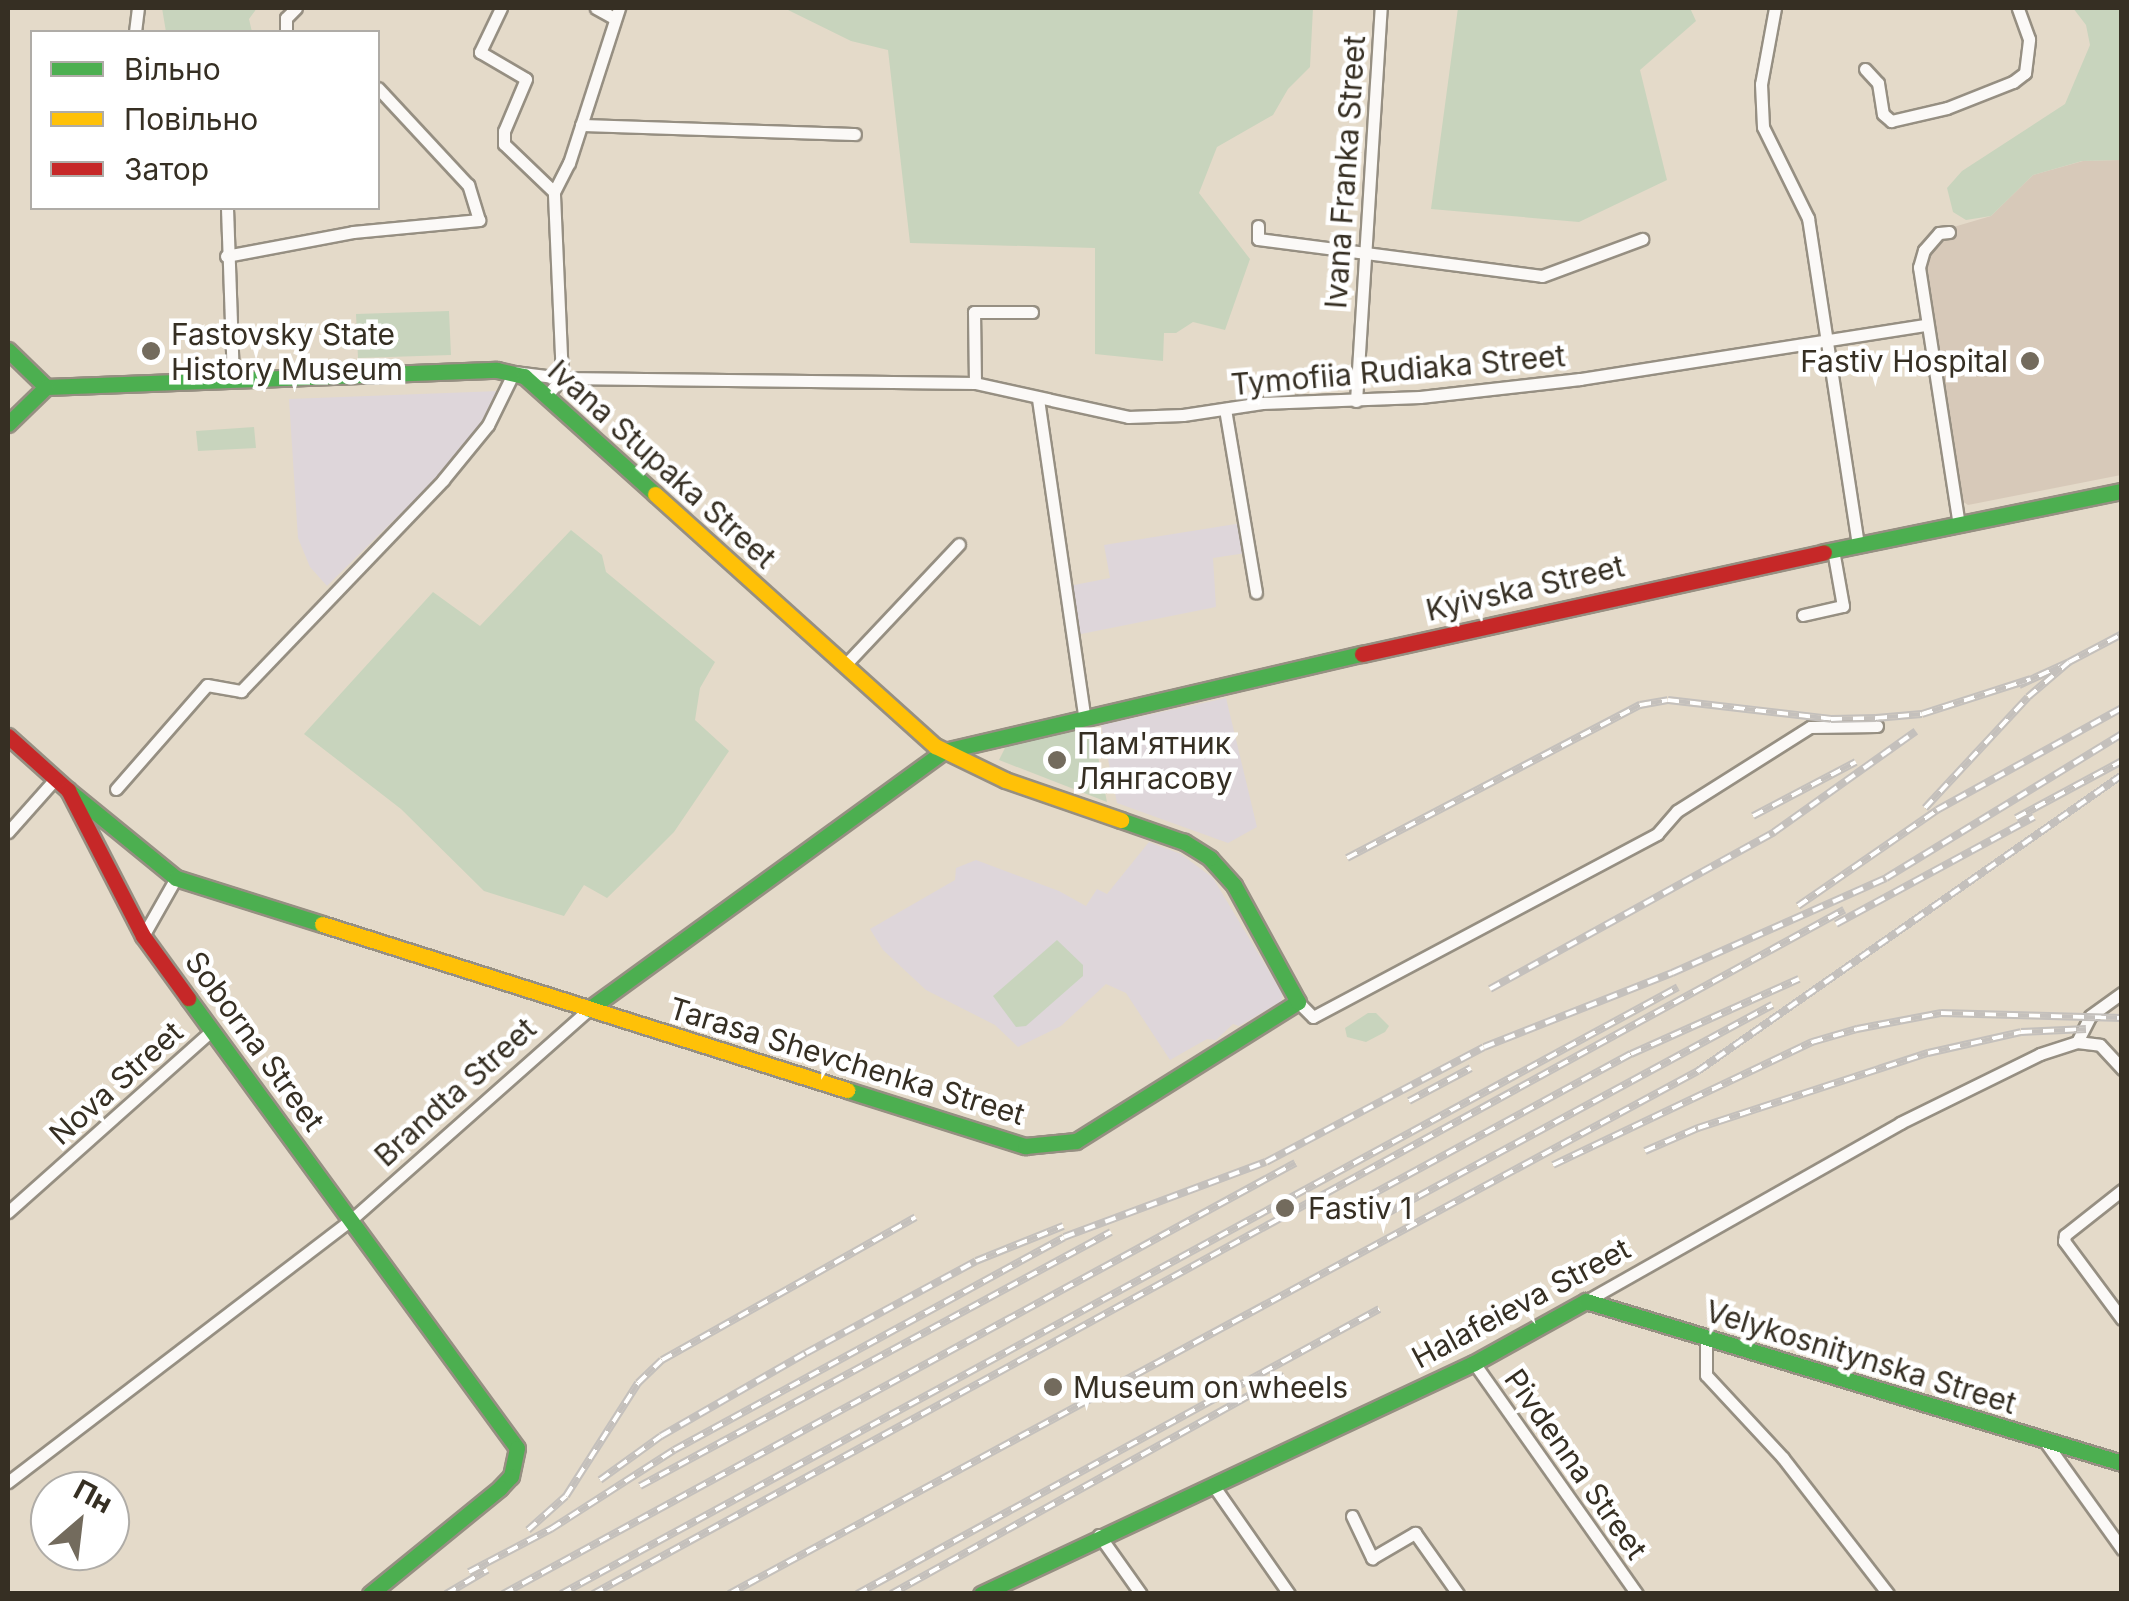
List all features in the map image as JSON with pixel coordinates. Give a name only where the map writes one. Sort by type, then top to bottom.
[{"type":"street","points":[[286,30],[286,18],[296,8]]},
{"type":"street","points":[[501,8],[480,52],[526,78],[504,130],[504,144],[554,192]]},
{"type":"street","points":[[548,394],[562,378],[554,192],[581,126],[617,13],[596,8]]},
{"type":"street","name":"Ivana Franka Street","points":[[1356,401],[1381,8]]},
{"type":"street","points":[[1776,8],[1761,84],[1763,127],[1808,218],[1858,545]]},
{"type":"street","points":[[1866,69],[1878,83],[1882,114],[1891,121],[1947,108],[2013,82],[2025,73],[2029,39],[2018,8]]},
{"type":"street","points":[[226,256],[353,232],[478,220],[468,185],[380,90]]},
{"type":"street","points":[[581,126],[855,134]]},
{"type":"street","points":[[227,210],[233,380]]},
{"type":"street","points":[[1258,226],[1258,239],[1542,276],[1642,239]]},
{"type":"street","points":[[1949,232],[1940,233],[1924,250],[1920,267],[1959,524]]},
{"type":"street","points":[[975,383],[974,312],[1032,312]]},
{"type":"street","name":"Tymofiia Rudiaka Street","points":[[514,372],[562,378],[975,383],[1128,417],[1262,403],[1356,401],[1580,379],[1926,324]]},
{"type":"street","points":[[8,350],[46,386],[8,424]]},
{"type":"street","points":[[116,790],[207,685],[241,691],[443,480],[488,425],[514,372]]},
{"type":"street","name":"Ivana Stupaka Street","points":[[46,386],[514,372],[548,394],[944,751],[1004,780],[1184,842],[1210,858],[1234,886],[1298,1002]]},
{"type":"street","points":[[1038,399],[1084,716]]},
{"type":"street","points":[[1226,409],[1256,592]]},
{"type":"street","name":"Kyivska Street","points":[[944,751],[1084,716],[1833,550],[2122,491]]},
{"type":"street","points":[[846,665],[960,544]]},
{"type":"street","points":[[1804,615],[1843,606],[1833,550]]},
{"type":"street","points":[[1298,1002],[1313,1017],[1658,834],[1676,812],[1810,728],[1878,726]]},
{"type":"street","name":"Soborna Street","points":[[8,736],[68,790],[143,936],[508,1430],[517,1448],[511,1476],[500,1488],[370,1594]]},
{"type":"street","name":"Brandta Street","points":[[8,1482],[352,1219],[589,1010],[944,751]]},
{"type":"street","points":[[8,832],[55,778]]},
{"type":"street","points":[[68,790],[176,878],[143,936]]},
{"type":"street","name":"Tarasa Shevchenka Street","points":[[176,878],[1025,1146],[1076,1141],[1298,1002]]},
{"type":"street","points":[[2122,993],[2090,1016],[2076,1042],[2100,1045],[2122,1068]]},
{"type":"street","name":"Nova Street","points":[[8,1212],[212,1030]]},
{"type":"street","name":"Halafeieva Street","points":[[981,1594],[1099,1535],[1474,1363],[1900,1123],[2040,1054],[2076,1042]]},
{"type":"street","points":[[2122,1190],[2065,1235],[2064,1241],[2122,1319]]},
{"type":"street","name":"Velykosnitynska Street","points":[[1586,1301],[2122,1463]]},
{"type":"street","points":[[1706,1340],[1706,1375],[1783,1458],[1888,1594]]},
{"type":"street","name":"Pivdenna Street","points":[[1474,1363],[1635,1593]]},
{"type":"street","points":[[2044,1440],[2122,1549]]},
{"type":"street","points":[[1212,1485],[1289,1594]]},
{"type":"street","points":[[1352,1516],[1372,1558],[1415,1534],[1458,1594]]},
{"type":"street","points":[[1099,1535],[1141,1594]]},
{"type":"shaded area","name":"Fastiv Hospital","points":[[2121,160],[2121,475],[1968,505],[1959,499],[1921,246],[1940,231],[1991,216],[2033,175],[2083,161]]},
{"type":"shaded area","points":[[499,391],[486,417],[454,461],[327,586],[310,567],[298,538],[289,399]]},
{"type":"shaded area","points":[[1242,523],[1246,553],[1213,558],[1216,607],[1076,635],[1069,586],[1110,578],[1104,545]]},
{"type":"shaded area","points":[[1226,698],[1257,827],[1228,843],[1117,803],[1101,725]]},
{"type":"shaded area","points":[[1149,842],[1181,854],[1213,878],[1282,993],[1282,1001],[1239,1026],[1233,1024],[1216,1040],[1207,1039],[1170,1060],[1126,993],[1106,984],[1061,1026],[1018,1047],[995,1025],[926,990],[883,950],[870,929],[955,880],[956,868],[976,860],[1059,891],[1086,906],[1097,889],[1107,894]]},
{"type":"green space","points":[[162,8],[257,8],[249,19],[252,30],[166,30]]},
{"type":"green space","points":[[784,8],[1313,8],[1310,67],[1288,89],[1273,115],[1217,147],[1199,193],[1250,259],[1225,330],[1193,322],[1176,333],[1164,333],[1163,361],[1095,354],[1095,248],[910,243],[888,50],[851,41]]},
{"type":"green space","points":[[1458,8],[1690,8],[1696,21],[1640,70],[1667,180],[1579,222],[1431,209]]},
{"type":"green space","points":[[2073,8],[2121,8],[2121,160],[2082,161],[2033,175],[1991,216],[1966,220],[1953,212],[1947,188],[1962,171],[2065,104],[2090,45],[2086,25]]},
{"type":"green space","points":[[449,311],[451,355],[358,358],[356,314]]},
{"type":"green space","points":[[254,427],[256,448],[198,451],[196,431]]},
{"type":"green space","points":[[571,530],[602,555],[606,572],[715,662],[700,688],[695,720],[729,751],[674,832],[607,898],[584,885],[564,916],[484,891],[401,809],[304,734],[433,592],[480,626]]},
{"type":"green space","points":[[1092,726],[1107,802],[999,760],[1006,746]]},
{"type":"green space","points":[[1057,940],[1083,965],[1083,976],[1026,1026],[1016,1027],[993,996]]},
{"type":"green space","points":[[1368,1013],[1376,1013],[1389,1026],[1385,1032],[1366,1042],[1347,1037],[1345,1028]]},
{"type":"railway","points":[[1925,808],[2028,697],[2069,662],[2122,634]]},
{"type":"railway","points":[[2019,685],[2069,662]]},
{"type":"railway","points":[[1347,858],[1640,705],[1668,700],[1831,719],[1876,718],[1922,714],[2031,679]]},
{"type":"railway","points":[[1798,906],[1937,810],[2122,708]]},
{"type":"railway","points":[[1490,989],[1774,832],[1916,731]]},
{"type":"railway","points":[[469,1572],[551,1529],[674,1450],[1064,1237],[1266,1162],[1484,1047],[1672,973],[1886,878],[2122,734]]},
{"type":"railway","points":[[2016,818],[2122,761]]},
{"type":"railway","points":[[1753,816],[1856,762]]},
{"type":"railway","points":[[729,1594],[1698,1071],[2122,775]]},
{"type":"railway","points":[[1836,924],[2034,817]]},
{"type":"railway","points":[[593,1594],[1844,910]]},
{"type":"railway","points":[[1369,1196],[1631,1054],[1799,979]]},
{"type":"railway","points":[[561,1594],[1678,987]]},
{"type":"railway","points":[[1380,1217],[1772,1005]]},
{"type":"railway","points":[[1553,1165],[1812,1042],[1857,1029],[1941,1013],[2122,1018]]},
{"type":"railway","points":[[1645,1151],[1698,1128],[1928,1053],[2021,1032],[2086,1029]]},
{"type":"railway","points":[[1409,1101],[1471,1068]]},
{"type":"railway","points":[[503,1594],[1295,1163]]},
{"type":"railway","points":[[528,1530],[566,1496],[638,1383],[662,1360],[916,1217]]},
{"type":"railway","points":[[600,1480],[661,1436],[806,1353],[976,1261],[1063,1226]]},
{"type":"railway","points":[[640,1486],[1111,1232]]},
{"type":"railway","points":[[857,1594],[1379,1309]]},
{"type":"railway","points":[[891,1594],[1285,1376]]},
{"type":"railway","points":[[446,1594],[487,1570]]},
{"type":"traffic: fast","points":[[8,350],[46,387],[497,370],[524,376],[655,494]]},
{"type":"traffic: fast","points":[[8,424],[46,387]]},
{"type":"traffic: fast","points":[[1824,552],[2122,491]]},
{"type":"traffic: fast","points":[[589,1009],[944,751],[1362,654]]},
{"type":"traffic: fast","points":[[68,790],[176,878],[322,924]]},
{"type":"traffic: fast","points":[[847,1090],[1025,1146],[1076,1141],[1298,1002],[1234,885],[1210,858],[1184,842],[1121,820]]},
{"type":"traffic: fast","points":[[188,998],[517,1448],[511,1476],[500,1488],[370,1594]]},
{"type":"traffic: fast","points":[[981,1594],[1474,1363],[1586,1301],[2122,1463]]},
{"type":"traffic: slow","points":[[655,494],[935,746],[1005,780],[1121,820]]},
{"type":"traffic: slow","points":[[322,924],[847,1090]]},
{"type":"traffic: jam","points":[[1362,654],[1824,552]]},
{"type":"traffic: jam","points":[[8,736],[68,790],[143,936],[188,998]]},
{"type":"place","name":"Fastovsky State History Museum","points":[[151,351]]},
{"type":"place","name":"Fastiv Hospital","points":[[2030,361]]},
{"type":"place","name":"Пам'ятник Лянгасову","points":[[1057,760]]},
{"type":"place","name":"Fastiv 1","points":[[1285,1208]]},
{"type":"place","name":"Museum on wheels","points":[[1053,1387]]}]
